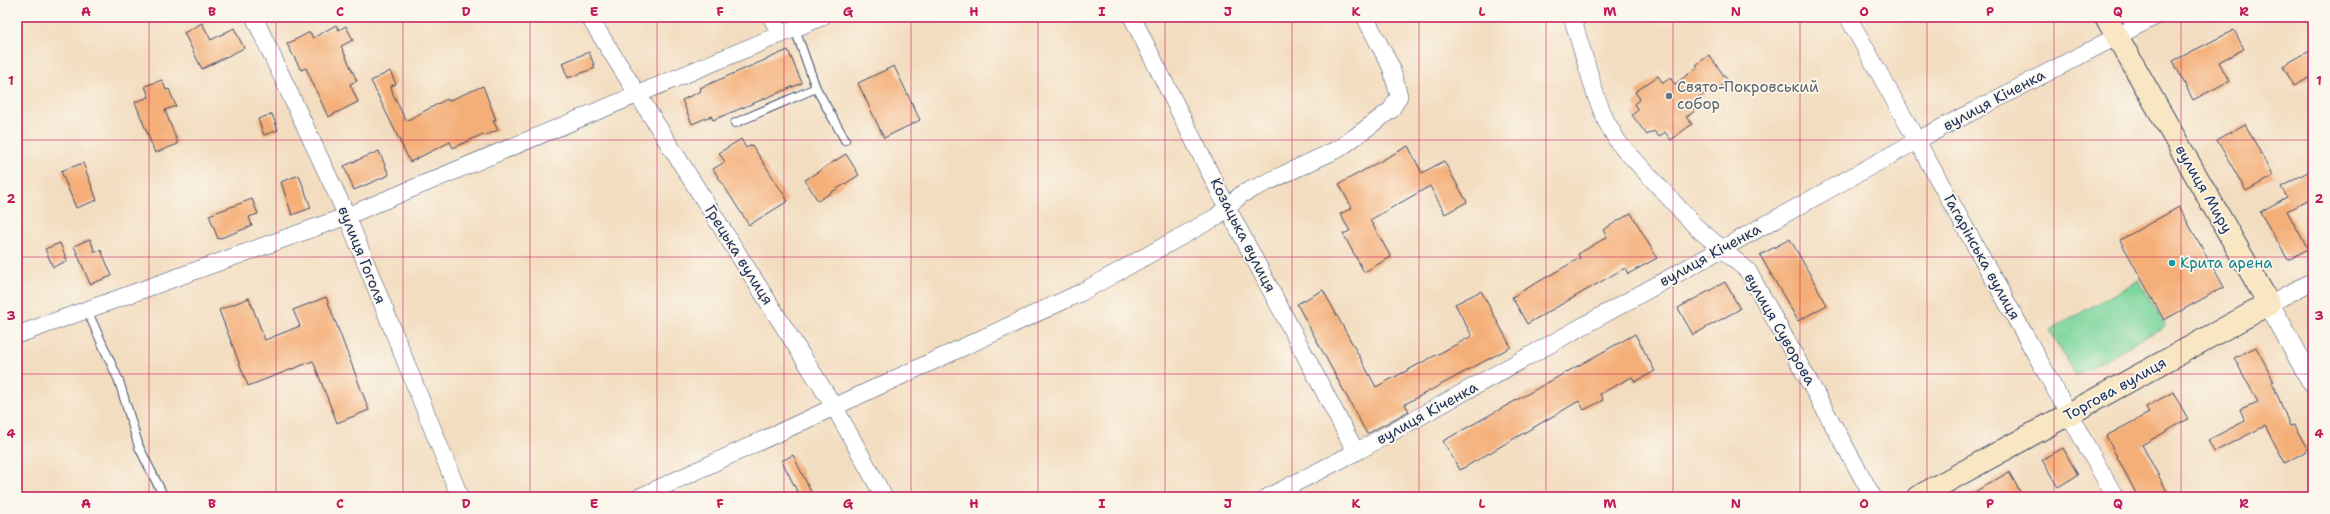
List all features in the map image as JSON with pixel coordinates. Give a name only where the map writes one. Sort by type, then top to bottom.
[{"type":"main road","name":"вулиця Миру","points":[[2106,17],[2269,304]]},
{"type":"main road","name":"Торгова вулиця","points":[[1918,497],[2269,304]]},
{"type":"street","name":"вулиця Гоголя","points":[[254,17],[347,216],[460,497]]},
{"type":"street","name":"Грецька вулиця","points":[[589,17],[835,408],[884,497]]},
{"type":"street","points":[[771,17],[788,32]]},
{"type":"street","points":[[17,335],[347,216],[636,93],[822,17]]},
{"type":"street","name":"Козацька вулиця","points":[[1132,17],[1227,207],[1356,452]]},
{"type":"street","points":[[640,497],[835,408],[1080,293],[1216,217],[1242,194],[1340,148],[1391,110],[1399,96],[1391,67],[1365,17]]},
{"type":"street","name":"вулиця Суворова","points":[[1572,17],[1596,96],[1606,121],[1618,142],[1696,227],[1748,271],[1873,497]]},
{"type":"street","name":"Гагарінська вулиця","points":[[1848,17],[1918,140],[2068,415],[2115,497]]},
{"type":"street","name":"вулиця Кіченка","points":[[1268,497],[1356,452],[1918,140],[2154,17]]},
{"type":"street","name":"Торгова вулиця","points":[[2269,304],[2313,281]]},
{"type":"street","name":"вулиця Миру","points":[[2269,304],[2313,383]]},
{"type":"lane","points":[[788,32],[816,88],[845,140]]},
{"type":"lane","points":[[735,123],[816,88]]},
{"type":"lane","points":[[87,310],[119,381],[139,447],[164,497]]},
{"type":"green space","points":[[2139,280],[2165,326],[2076,376],[2050,330]]},
{"type":"building","points":[[202,23],[211,40],[234,28],[244,48],[202,69],[184,33]]},
{"type":"building","points":[[336,25],[339,30],[346,26],[353,40],[341,46],[357,81],[350,84],[358,102],[328,117],[306,68],[301,70],[287,44],[310,32],[313,38]]},
{"type":"building","points":[[2234,30],[2244,49],[2219,62],[2229,81],[2193,100],[2173,61]]},
{"type":"building","points":[[2313,49],[2313,76],[2294,86],[2283,66]]},
{"type":"building","points":[[788,50],[802,83],[713,120],[711,116],[692,124],[682,100],[701,91],[700,88]]},
{"type":"building","points":[[589,52],[595,68],[568,78],[562,63]]},
{"type":"building","name":"Свято-Покровський собор","points":[[1709,55],[1728,81],[1715,91],[1712,88],[1690,104],[1695,111],[1686,117],[1692,124],[1671,140],[1665,132],[1659,137],[1654,131],[1647,135],[1632,115],[1638,110],[1634,104],[1640,99],[1635,92],[1658,76],[1663,83],[1670,78],[1675,84],[1698,67],[1696,65]]},
{"type":"building","points":[[894,66],[920,120],[884,138],[858,83]]},
{"type":"building","points":[[390,71],[396,84],[391,86],[393,94],[406,121],[447,99],[448,101],[483,86],[496,120],[493,121],[498,130],[484,136],[483,134],[453,148],[450,142],[410,162],[371,81]]},
{"type":"building","points":[[162,80],[166,90],[169,89],[176,106],[165,110],[178,144],[155,153],[135,102],[149,97],[145,86]]},
{"type":"building","points":[[272,114],[278,130],[264,135],[258,119]]},
{"type":"building","points":[[2245,124],[2273,176],[2246,191],[2217,140]]},
{"type":"building","points":[[741,139],[746,148],[752,145],[788,201],[749,225],[713,169],[725,162],[719,153]]},
{"type":"building","points":[[1408,146],[1422,173],[1444,161],[1467,202],[1445,214],[1430,186],[1370,220],[1391,257],[1364,272],[1343,234],[1350,231],[1340,214],[1352,208],[1339,184]]},
{"type":"building","points":[[379,151],[389,175],[354,190],[344,166]]},
{"type":"building","points":[[846,154],[859,175],[818,201],[805,180]]},
{"type":"building","points":[[83,163],[97,200],[76,208],[61,171]]},
{"type":"building","points":[[2313,169],[2313,197],[2287,211],[2308,249],[2288,260],[2260,212],[2287,197],[2281,187]]},
{"type":"building","points":[[299,175],[311,208],[292,215],[281,182]]},
{"type":"building","points":[[252,199],[258,214],[249,217],[252,226],[218,239],[209,215]]},
{"type":"building","name":"Крита арена","points":[[2179,207],[2224,287],[2164,320],[2120,240]]},
{"type":"building","points":[[1631,213],[1657,258],[1628,274],[1625,268],[1527,324],[1512,297],[1580,258],[1578,254],[1607,237],[1603,230]]},
{"type":"building","points":[[90,239],[95,252],[101,250],[112,276],[90,284],[74,246]]},
{"type":"building","points":[[1790,239],[1827,305],[1798,321],[1760,255]]},
{"type":"building","points":[[60,243],[67,261],[53,267],[45,249]]},
{"type":"building","points":[[1725,282],[1740,309],[1693,335],[1678,308]]},
{"type":"building","points":[[1323,290],[1376,387],[1472,336],[1455,304],[1481,291],[1511,347],[1405,404],[1409,411],[1367,434],[1297,304]]},
{"type":"building","points":[[326,297],[369,410],[337,423],[313,361],[248,386],[219,310],[249,298],[265,340],[300,326],[293,310]]},
{"type":"building","points":[[1635,334],[1655,371],[1635,382],[1632,377],[1600,394],[1603,400],[1584,410],[1579,401],[1460,470],[1443,441]]},
{"type":"building","points":[[2256,347],[2274,381],[2272,382],[2290,426],[2294,425],[2308,450],[2285,463],[2265,426],[2214,452],[2208,440],[2245,421],[2240,409],[2258,402],[2234,358]]},
{"type":"building","points":[[2173,392],[2188,419],[2142,445],[2170,497],[2138,497],[2106,436],[2149,413],[2146,407]]},
{"type":"building","points":[[2063,448],[2078,475],[2058,487],[2042,460]]},
{"type":"building","points":[[793,455],[811,492],[800,497],[782,461]]},
{"type":"building","points":[[2009,472],[2023,497],[1966,497]]},
{"type":"place","name":"Свято-Покровський собор","points":[[1669,96]]},
{"type":"place","name":"Крита арена","points":[[2172,263]]}]
